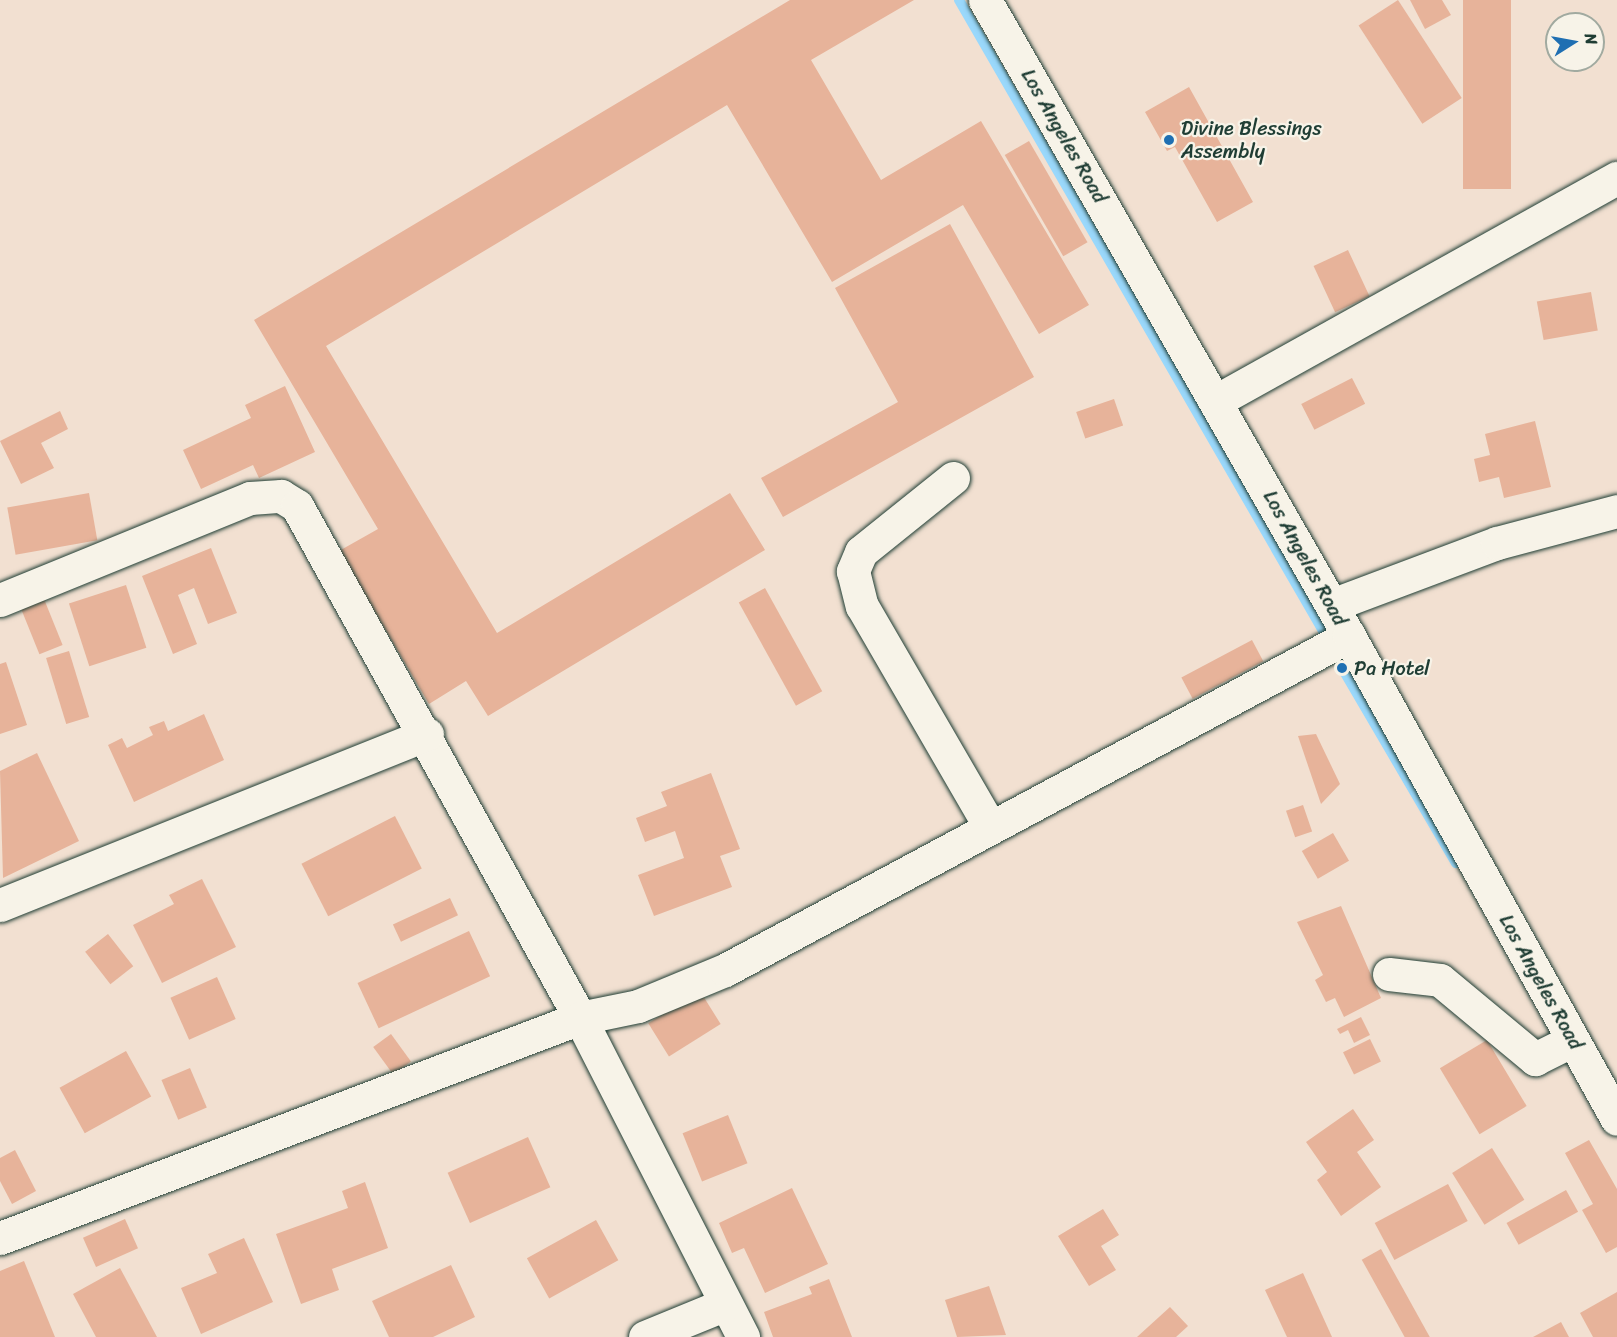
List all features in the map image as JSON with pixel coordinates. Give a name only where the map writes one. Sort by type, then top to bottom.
[{"type":"street","name":"Los Angeles Road","points":[[985,0],[1332,605],[1617,1119]]},
{"type":"street","points":[[1216,401],[1617,178]]},
{"type":"street","points":[[953,478],[861,552],[853,571],[862,606],[989,825]]},
{"type":"street","points":[[0,600],[249,498],[281,496],[309,520],[580,1018],[743,1337]]},
{"type":"street","points":[[1332,605],[1497,543],[1617,512]]},
{"type":"street","points":[[0,1238],[580,1018],[638,1006],[724,970],[989,825],[1349,636]]},
{"type":"street","points":[[0,905],[427,734]]},
{"type":"street","points":[[1389,974],[1440,980],[1535,1059],[1573,1040]]},
{"type":"street","points":[[645,1337],[726,1304]]},
{"type":"building","points":[[790,0],[914,0],[811,60],[881,180],[981,121],[1089,305],[1039,334],[963,205],[832,282],[727,105],[326,346],[497,633],[730,493],[765,550],[488,716],[466,681],[429,704],[339,551],[378,529],[254,320]]},
{"type":"building","points":[[1398,0],[1462,98],[1422,124],[1359,26]]},
{"type":"building","points":[[1410,0],[1442,0],[1451,15],[1425,29]]},
{"type":"building","points":[[1463,0],[1511,0],[1511,189],[1463,189]]},
{"type":"building","points":[[1189,87],[1253,202],[1217,222],[1175,147],[1167,151],[1145,112]]},
{"type":"building","points":[[1029,141],[1088,242],[1063,256],[1005,155]]},
{"type":"building","points":[[950,224],[1034,377],[783,517],[761,478],[898,402],[835,288]]},
{"type":"building","points":[[1348,250],[1370,296],[1335,312],[1314,266]]},
{"type":"building","points":[[1591,292],[1598,330],[1544,340],[1537,302]]},
{"type":"building","points":[[1352,378],[1365,404],[1314,430],[1301,404]]},
{"type":"building","points":[[285,386],[315,452],[259,478],[253,465],[201,489],[183,450],[251,418],[245,405]]},
{"type":"building","points":[[1114,399],[1123,425],[1085,438],[1076,412]]},
{"type":"building","points":[[60,411],[68,429],[41,443],[54,468],[21,484],[0,441]]},
{"type":"building","points":[[1535,421],[1551,487],[1504,498],[1499,477],[1479,482],[1474,459],[1490,455],[1485,434]]},
{"type":"building","points":[[89,493],[97,540],[16,555],[7,507]]},
{"type":"building","points":[[211,548],[237,613],[208,624],[194,588],[178,595],[197,644],[173,654],[142,576]]},
{"type":"building","points":[[126,585],[146,648],[89,666],[69,604]]},
{"type":"building","points":[[765,588],[822,691],[796,706],[739,603]]},
{"type":"building","points":[[42,594],[63,645],[39,654],[19,603]]},
{"type":"building","points":[[1252,640],[1263,661],[1193,699],[1181,678]]},
{"type":"building","points":[[69,651],[89,717],[66,724],[46,658]]},
{"type":"building","points":[[6,662],[27,725],[0,734],[0,664]]},
{"type":"building","points":[[204,714],[224,760],[134,802],[108,745],[122,738],[127,748],[153,735],[149,727],[164,721],[168,731]]},
{"type":"building","points":[[1316,734],[1340,784],[1321,804],[1298,736]]},
{"type":"building","points":[[37,753],[79,841],[3,878],[0,771]]},
{"type":"building","points":[[711,773],[740,849],[720,856],[732,887],[654,916],[638,875],[684,858],[675,831],[645,842],[636,818],[667,806],[661,792]]},
{"type":"building","points":[[1303,805],[1312,831],[1295,837],[1286,811]]},
{"type":"building","points":[[395,816],[422,869],[328,916],[301,864]]},
{"type":"building","points":[[1333,833],[1349,861],[1318,879],[1302,851]]},
{"type":"building","points":[[202,879],[236,947],[162,983],[133,925],[174,904],[169,895]]},
{"type":"building","points":[[450,898],[458,915],[401,942],[393,925]]},
{"type":"building","points":[[1341,906],[1381,998],[1344,1017],[1335,998],[1326,1002],[1315,980],[1323,975],[1297,922]]},
{"type":"building","points":[[469,931],[490,976],[379,1028],[358,983]]},
{"type":"building","points":[[108,934],[133,966],[110,984],[85,952]]},
{"type":"building","points":[[217,977],[236,1019],[189,1040],[170,998]]},
{"type":"building","points":[[700,991],[721,1024],[669,1056],[648,1023]]},
{"type":"building","points":[[1361,1017],[1370,1035],[1354,1043],[1348,1030],[1340,1034],[1337,1029]]},
{"type":"building","points":[[391,1034],[411,1062],[393,1074],[373,1047]]},
{"type":"building","points":[[1370,1039],[1381,1061],[1354,1075],[1343,1052]]},
{"type":"building","points":[[1487,1040],[1527,1106],[1480,1134],[1440,1068]]},
{"type":"building","points":[[126,1051],[151,1096],[85,1133],[60,1088]]},
{"type":"building","points":[[190,1068],[207,1108],[178,1120],[161,1080]]},
{"type":"building","points":[[1353,1109],[1374,1140],[1357,1152],[1381,1187],[1341,1216],[1317,1180],[1327,1172],[1306,1142]]},
{"type":"building","points":[[728,1115],[747,1163],[702,1182],[683,1133]]},
{"type":"building","points":[[528,1137],[550,1187],[470,1223],[448,1173]]},
{"type":"building","points":[[1589,1140],[1617,1189],[1617,1247],[1606,1253],[1582,1210],[1593,1204],[1565,1153]]},
{"type":"building","points":[[1492,1148],[1524,1200],[1484,1225],[1452,1173]]},
{"type":"building","points":[[15,1150],[36,1191],[12,1204],[0,1181],[0,1158]]},
{"type":"building","points":[[365,1182],[388,1248],[332,1269],[339,1290],[301,1304],[276,1234],[348,1208],[342,1191]]},
{"type":"building","points":[[1448,1184],[1468,1221],[1394,1260],[1375,1223]]},
{"type":"building","points":[[792,1188],[828,1264],[765,1293],[744,1248],[732,1253],[719,1223]]},
{"type":"building","points":[[1566,1190],[1578,1212],[1519,1245],[1507,1223]]},
{"type":"building","points":[[1103,1209],[1119,1235],[1101,1246],[1116,1270],[1089,1286],[1058,1236]]},
{"type":"building","points":[[125,1219],[138,1248],[96,1267],[83,1238]]},
{"type":"building","points":[[596,1220],[618,1260],[549,1299],[527,1258]]},
{"type":"building","points":[[244,1238],[273,1302],[201,1334],[181,1288],[217,1273],[208,1254]]},
{"type":"building","points":[[1381,1249],[1430,1337],[1405,1337],[1362,1260]]},
{"type":"building","points":[[24,1261],[55,1337],[0,1337],[0,1271]]},
{"type":"building","points":[[451,1265],[475,1317],[433,1337],[389,1337],[372,1301]]},
{"type":"building","points":[[120,1268],[157,1337],[96,1337],[73,1294]]},
{"type":"building","points":[[1303,1273],[1332,1337],[1287,1337],[1265,1290]]},
{"type":"building","points":[[829,1279],[852,1337],[773,1337],[764,1312],[812,1294],[809,1287]]},
{"type":"building","points":[[989,1286],[1006,1335],[957,1337],[945,1300]]},
{"type":"building","points":[[1617,1292],[1617,1337],[1593,1337],[1580,1313]]},
{"type":"building","points":[[1170,1307],[1188,1326],[1176,1337],[1137,1337]]},
{"type":"building","points":[[1561,1322],[1569,1337],[1533,1337]]},
{"type":"waterway","points":[[959,0],[1329,641]]},
{"type":"waterway","points":[[1342,668],[1456,863]]},
{"type":"place","name":"Divine Blessings Assembly","points":[[1169,140]]},
{"type":"place","name":"Pa Hotel","points":[[1342,668]]}]
